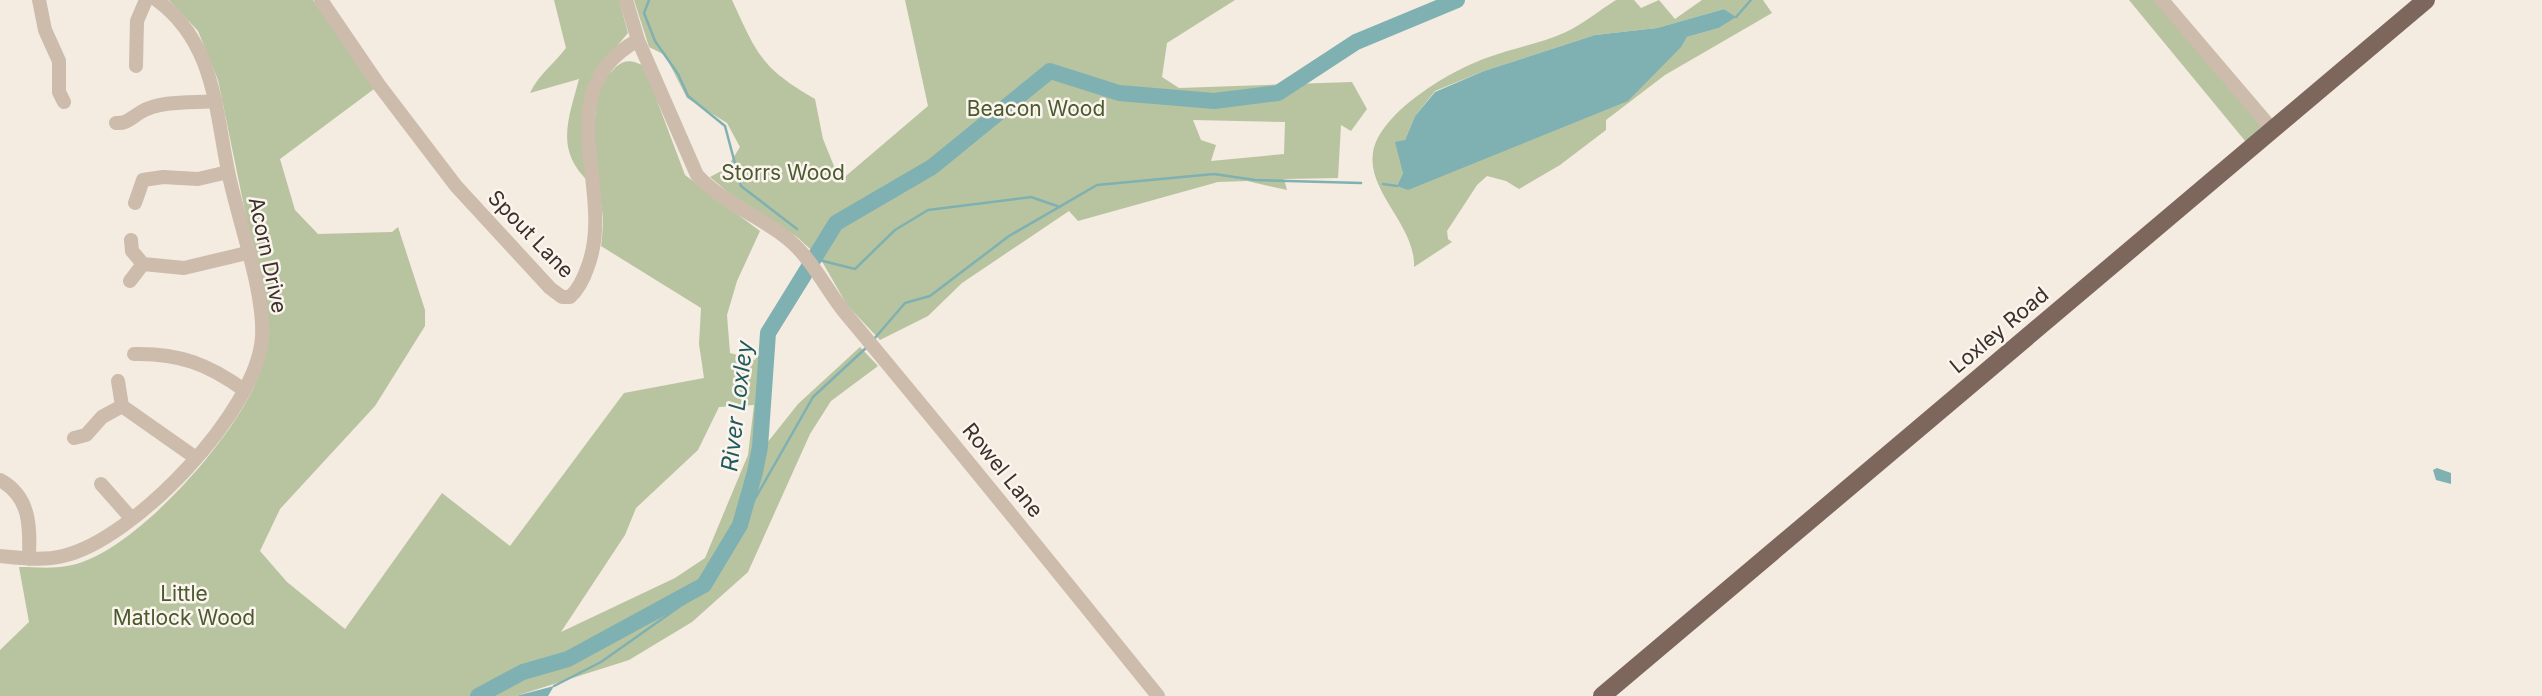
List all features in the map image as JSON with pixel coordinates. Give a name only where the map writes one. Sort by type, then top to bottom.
[{"type":"main road","name":"Loxley Road","points":[[1602,696],[2426,0]]},
{"type":"street","points":[[39,0],[45,30],[59,61],[59,92],[64,102]]},
{"type":"street","points":[[136,66],[137,21],[146,0]]},
{"type":"street","name":"Acorn Drive","points":[[0,556],[29,559],[62,557],[79,551],[131,518],[172,485],[196,458],[244,390],[258,361],[262,338],[216,101],[200,51],[181,22],[157,0]]},
{"type":"street","name":"Spout Lane","points":[[321,0],[379,85],[456,186],[550,288],[562,297],[570,298],[580,286],[597,237],[586,135],[594,90],[609,62],[638,40]]},
{"type":"street","points":[[626,0],[638,40]]},
{"type":"street","points":[[2162,0],[2272,129]]},
{"type":"street","name":"Rowel Lane","points":[[638,40],[697,175],[708,188],[791,242],[805,255],[826,289],[1158,696]]},
{"type":"street","points":[[116,123],[122,124],[143,110],[216,101]]},
{"type":"street","points":[[135,203],[143,180],[163,177],[198,179],[228,172]]},
{"type":"street","points":[[131,240],[132,251],[143,264],[184,268],[247,253]]},
{"type":"street","points":[[130,281],[143,264]]},
{"type":"street","points":[[134,354],[164,353],[211,367],[244,390]]},
{"type":"street","points":[[118,381],[122,406],[196,458]]},
{"type":"street","points":[[74,438],[86,435],[102,417],[122,406]]},
{"type":"street","points":[[0,480],[10,485],[25,506],[29,518],[29,559]]},
{"type":"street","points":[[101,484],[131,518]]},
{"type":"green space","name":"Little Matlock Wood","points":[[169,0],[313,0],[374,89],[280,159],[295,210],[318,234],[392,232],[398,227],[425,310],[425,326],[375,406],[280,509],[260,551],[287,582],[345,629],[442,493],[510,546],[624,393],[704,378],[699,344],[701,308],[601,246],[603,219],[593,142],[595,103],[601,86],[612,71],[627,61],[644,66],[685,175],[760,231],[737,281],[727,315],[730,353],[755,360],[800,267],[811,279],[774,338],[767,443],[798,404],[860,347],[878,366],[831,401],[810,434],[748,572],[692,622],[629,660],[516,696],[0,696],[0,650],[29,622],[19,567],[61,567],[93,558],[149,518],[204,462],[227,432],[257,380],[265,355],[269,328],[218,80],[198,31]],"holes":[[[754,405],[748,455],[705,558],[675,578],[561,632],[625,535],[636,508],[698,450],[719,407]]]},
{"type":"green space","points":[[554,0],[619,0],[628,33],[600,66],[589,182],[571,158],[568,146],[569,120],[579,79],[530,93],[566,48]]},
{"type":"green space","name":"Beacon Wood","points":[[634,0],[732,0],[763,58],[783,78],[815,99],[823,139],[840,181],[928,106],[905,0],[1235,0],[1167,43],[1162,77],[1179,88],[1352,82],[1367,109],[1351,131],[1341,125],[1338,178],[1284,179],[1287,190],[1247,181],[1218,182],[1078,221],[1069,211],[962,283],[928,316],[880,340],[847,305],[820,258],[797,237],[737,200],[710,177],[727,168],[740,147],[727,123],[687,98],[665,55],[649,47]],"holes":[[[1193,120],[1285,122],[1284,154],[1211,161],[1216,145],[1201,140]]]},
{"type":"green space","points":[[1616,0],[1634,0],[1641,8],[1659,0],[1675,19],[1702,0],[1763,0],[1772,13],[1665,75],[1606,120],[1606,130],[1560,165],[1519,189],[1506,181],[1487,176],[1477,185],[1447,231],[1448,239],[1452,242],[1414,267],[1408,237],[1377,182],[1373,167],[1373,153],[1378,138],[1389,122],[1420,94],[1457,71],[1489,57],[1566,32]],"holes":[[[1724,9],[1735,17],[1719,28],[1687,37],[1682,46],[1397,186],[1403,173],[1405,140],[1415,116],[1435,91],[1484,71],[1595,35],[1657,28]]]},
{"type":"green space","points":[[2129,0],[2156,0],[2263,126],[2246,142]]},
{"type":"water","points":[[1724,9],[1736,17],[1719,28],[1687,37],[1682,46],[1628,101],[1408,190],[1397,186],[1403,173],[1395,142],[1405,140],[1415,116],[1435,92],[1484,71],[1595,35],[1657,28]]},
{"type":"water","points":[[2437,468],[2451,473],[2451,484],[2436,480],[2433,470]]},
{"type":"water","points":[[554,686],[548,696],[516,696]]},
{"type":"waterway","points":[[649,0],[644,13],[655,41],[678,74],[688,96],[725,126],[741,186],[797,229]]},
{"type":"waterway","name":"River Loxley","points":[[478,696],[523,672],[568,659],[704,585],[740,525],[755,472],[760,447],[768,333],[836,223],[932,167],[1050,71],[1119,93],[1214,101],[1278,93],[1356,42],[1457,0]]},
{"type":"waterway","points":[[1736,17],[1751,0]]},
{"type":"waterway","points":[[874,339],[905,303],[930,296],[1009,236],[1097,185],[1214,174],[1255,180],[1361,183]]},
{"type":"waterway","points":[[1383,184],[1397,186]]},
{"type":"waterway","points":[[815,259],[855,269],[895,230],[928,210],[1031,197],[1060,207]]},
{"type":"waterway","points":[[740,525],[813,397],[867,347]]},
{"type":"waterway","points":[[554,686],[601,662],[686,602],[689,593]]},
{"type":"park label","name":"Storrs Wood","points":[[783,172]]}]
